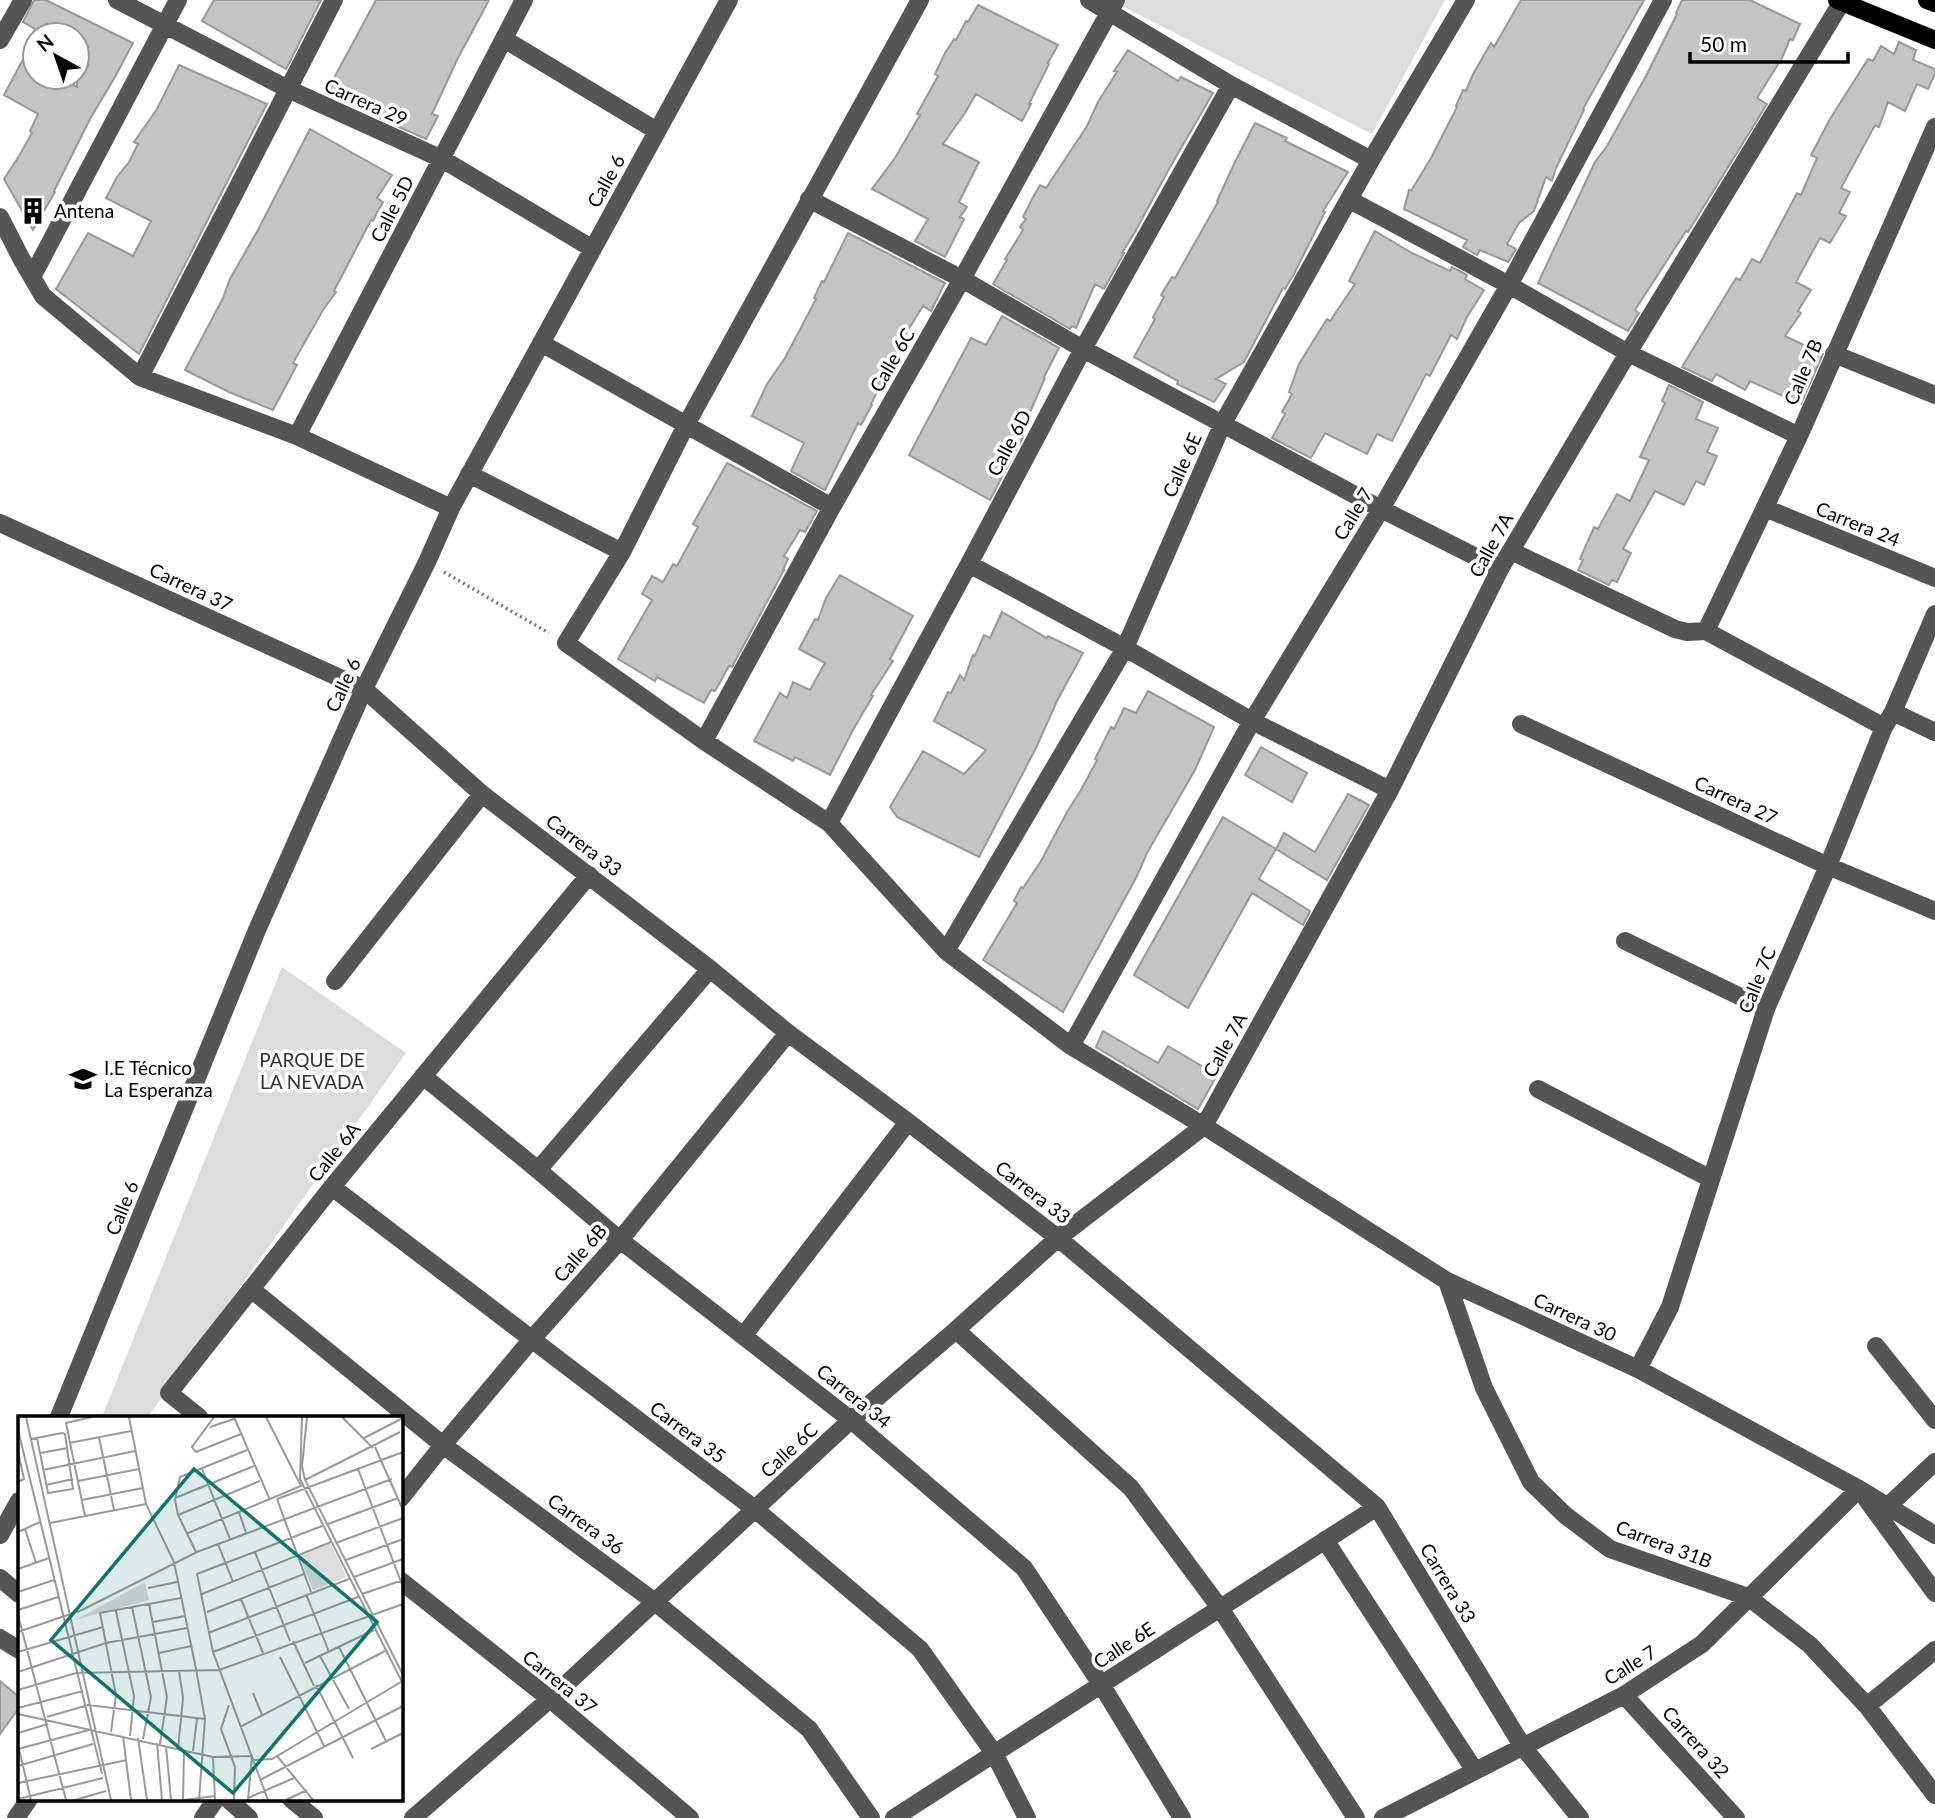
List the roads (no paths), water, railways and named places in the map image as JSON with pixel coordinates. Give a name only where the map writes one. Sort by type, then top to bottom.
[{"type":"main road","points":[[1927,0],[1935,3]]},
{"type":"main road","points":[[1841,1],[1935,40]]},
{"type":"street","points":[[0,40],[23,0]]},
{"type":"street","name":"Carrera 29","points":[[117,0],[288,89],[442,159],[593,249]]},
{"type":"street","points":[[32,277],[178,0]]},
{"type":"street","points":[[140,377],[334,0]]},
{"type":"street","name":"Calle 5D","points":[[298,436],[524,0]]},
{"type":"street","name":"Calle 6","points":[[59,1416],[257,930],[364,689],[469,474],[729,0]]},
{"type":"street","points":[[469,474],[622,552],[686,425],[920,0]]},
{"type":"street","points":[[1089,0],[1113,6],[1231,85],[1371,160]]},
{"type":"street","name":"Calle 6E","points":[[946,951],[1125,648],[1223,423],[1371,160],[1466,0]]},
{"type":"street","name":"Calle 7","points":[[1071,1046],[1252,721],[1381,509],[1509,285],[1663,0]]},
{"type":"street","name":"Calle 7A","points":[[1204,1126],[1390,790],[1500,569],[1841,1]]},
{"type":"street","name":"Calle 6C","points":[[704,741],[1113,6]]},
{"type":"street","points":[[504,39],[657,131]]},
{"type":"street","name":"Calle 6D","points":[[829,823],[1083,349],[1231,85]]},
{"type":"street","name":"Calle 7B","points":[[1706,631],[1799,436],[1935,127]]},
{"type":"street","points":[[809,199],[962,279],[1083,349],[1381,509],[1500,569]]},
{"type":"street","points":[[1350,200],[1509,285],[1628,354],[1799,436]]},
{"type":"street","points":[[0,217],[43,296],[140,377],[298,436],[451,508]]},
{"type":"street","points":[[541,343],[832,507]]},
{"type":"street","points":[[1834,354],[1935,395]]},
{"type":"street","name":"Carrera 24","points":[[1765,508],[1935,578]]},
{"type":"street","name":"Carrera 37","points":[[0,523],[364,689]]},
{"type":"street","points":[[1511,551],[1675,629],[1697,633],[1706,631],[1888,720],[1935,732]]},
{"type":"street","name":"Carrera 30","points":[[622,552],[566,643],[704,741],[829,823],[946,951],[1071,1046],[1204,1126],[1447,1281],[1638,1370],[1858,1489],[1935,1535]]},
{"type":"street","points":[[970,564],[1252,721],[1390,790]]},
{"type":"street","name":"Calle 7C","points":[[1638,1370],[1670,1307],[1766,1009],[1935,614]]},
{"type":"street","name":"Carrera 33","points":[[364,689],[482,794],[710,969],[788,1033],[1058,1238],[1377,1507],[1523,1747],[1580,1818]]},
{"type":"street","name":"Carrera 27","points":[[1521,724],[1828,866],[1935,911]]},
{"type":"street","points":[[335,981],[482,794]]},
{"type":"street","name":"Calle 6A","points":[[198,1416],[169,1393],[332,1187],[589,875]]},
{"type":"street","points":[[1625,942],[1766,1009]]},
{"type":"street","points":[[538,1170],[710,969]]},
{"type":"street","name":"Calle 6B","points":[[402,1497],[532,1339],[620,1240],[788,1033]]},
{"type":"street","name":"Carrera 34","points":[[423,1076],[620,1240],[851,1420],[1024,1568],[1101,1685],[1182,1818]]},
{"type":"street","points":[[1538,1089],[1711,1179]]},
{"type":"street","points":[[744,1335],[908,1122]]},
{"type":"street","name":"Calle 6C","points":[[413,1818],[550,1699],[851,1420],[1058,1238],[1204,1126]]},
{"type":"street","name":"Carrera 35","points":[[332,1187],[756,1510],[919,1649],[994,1754],[1027,1818]]},
{"type":"street","name":"Carrera 31B","points":[[1447,1281],[1483,1388],[1531,1482],[1565,1516],[1610,1549],[1748,1597],[1810,1645],[1867,1706],[1935,1795]]},
{"type":"street","name":"Carrera 36","points":[[251,1289],[443,1445],[655,1602],[809,1729],[871,1818]]},
{"type":"street","points":[[956,1330],[1131,1488],[1220,1608],[1356,1818]]},
{"type":"street","points":[[1876,1346],[1935,1420]]},
{"type":"street","points":[[1888,1506],[1935,1462]]},
{"type":"street","points":[[1858,1489],[1935,1593]]},
{"type":"street","name":"Calle 7","points":[[1383,1818],[1409,1812],[1475,1771],[1624,1695],[1702,1644],[1858,1489]]},
{"type":"street","points":[[0,1535],[18,1503]]},
{"type":"street","name":"Calle 6E","points":[[894,1818],[1377,1507]]},
{"type":"street","points":[[1325,1540],[1475,1771]]},
{"type":"street","points":[[0,1578],[18,1593]]},
{"type":"street","name":"Carrera 37","points":[[402,1582],[550,1699],[690,1818]]},
{"type":"street","points":[[0,1638],[18,1649]]},
{"type":"street","points":[[1867,1706],[1935,1650]]},
{"type":"street","name":"Carrera 32","points":[[1624,1695],[1736,1818]]},
{"type":"street","points":[[16,1818],[28,1800]]},
{"type":"street","points":[[202,1818],[215,1800]]},
{"type":"street","points":[[229,1800],[249,1818]]},
{"type":"street","points":[[292,1800],[314,1818]]},
{"type":"place","name":"Antena","points":[[33,211]]},
{"type":"place","name":"I.E Técnico La Esperanza","points":[[83,1079]]},
{"type":"park label","name":"PARQUE DE LA NEVADA","points":[[312,1071]]}]
